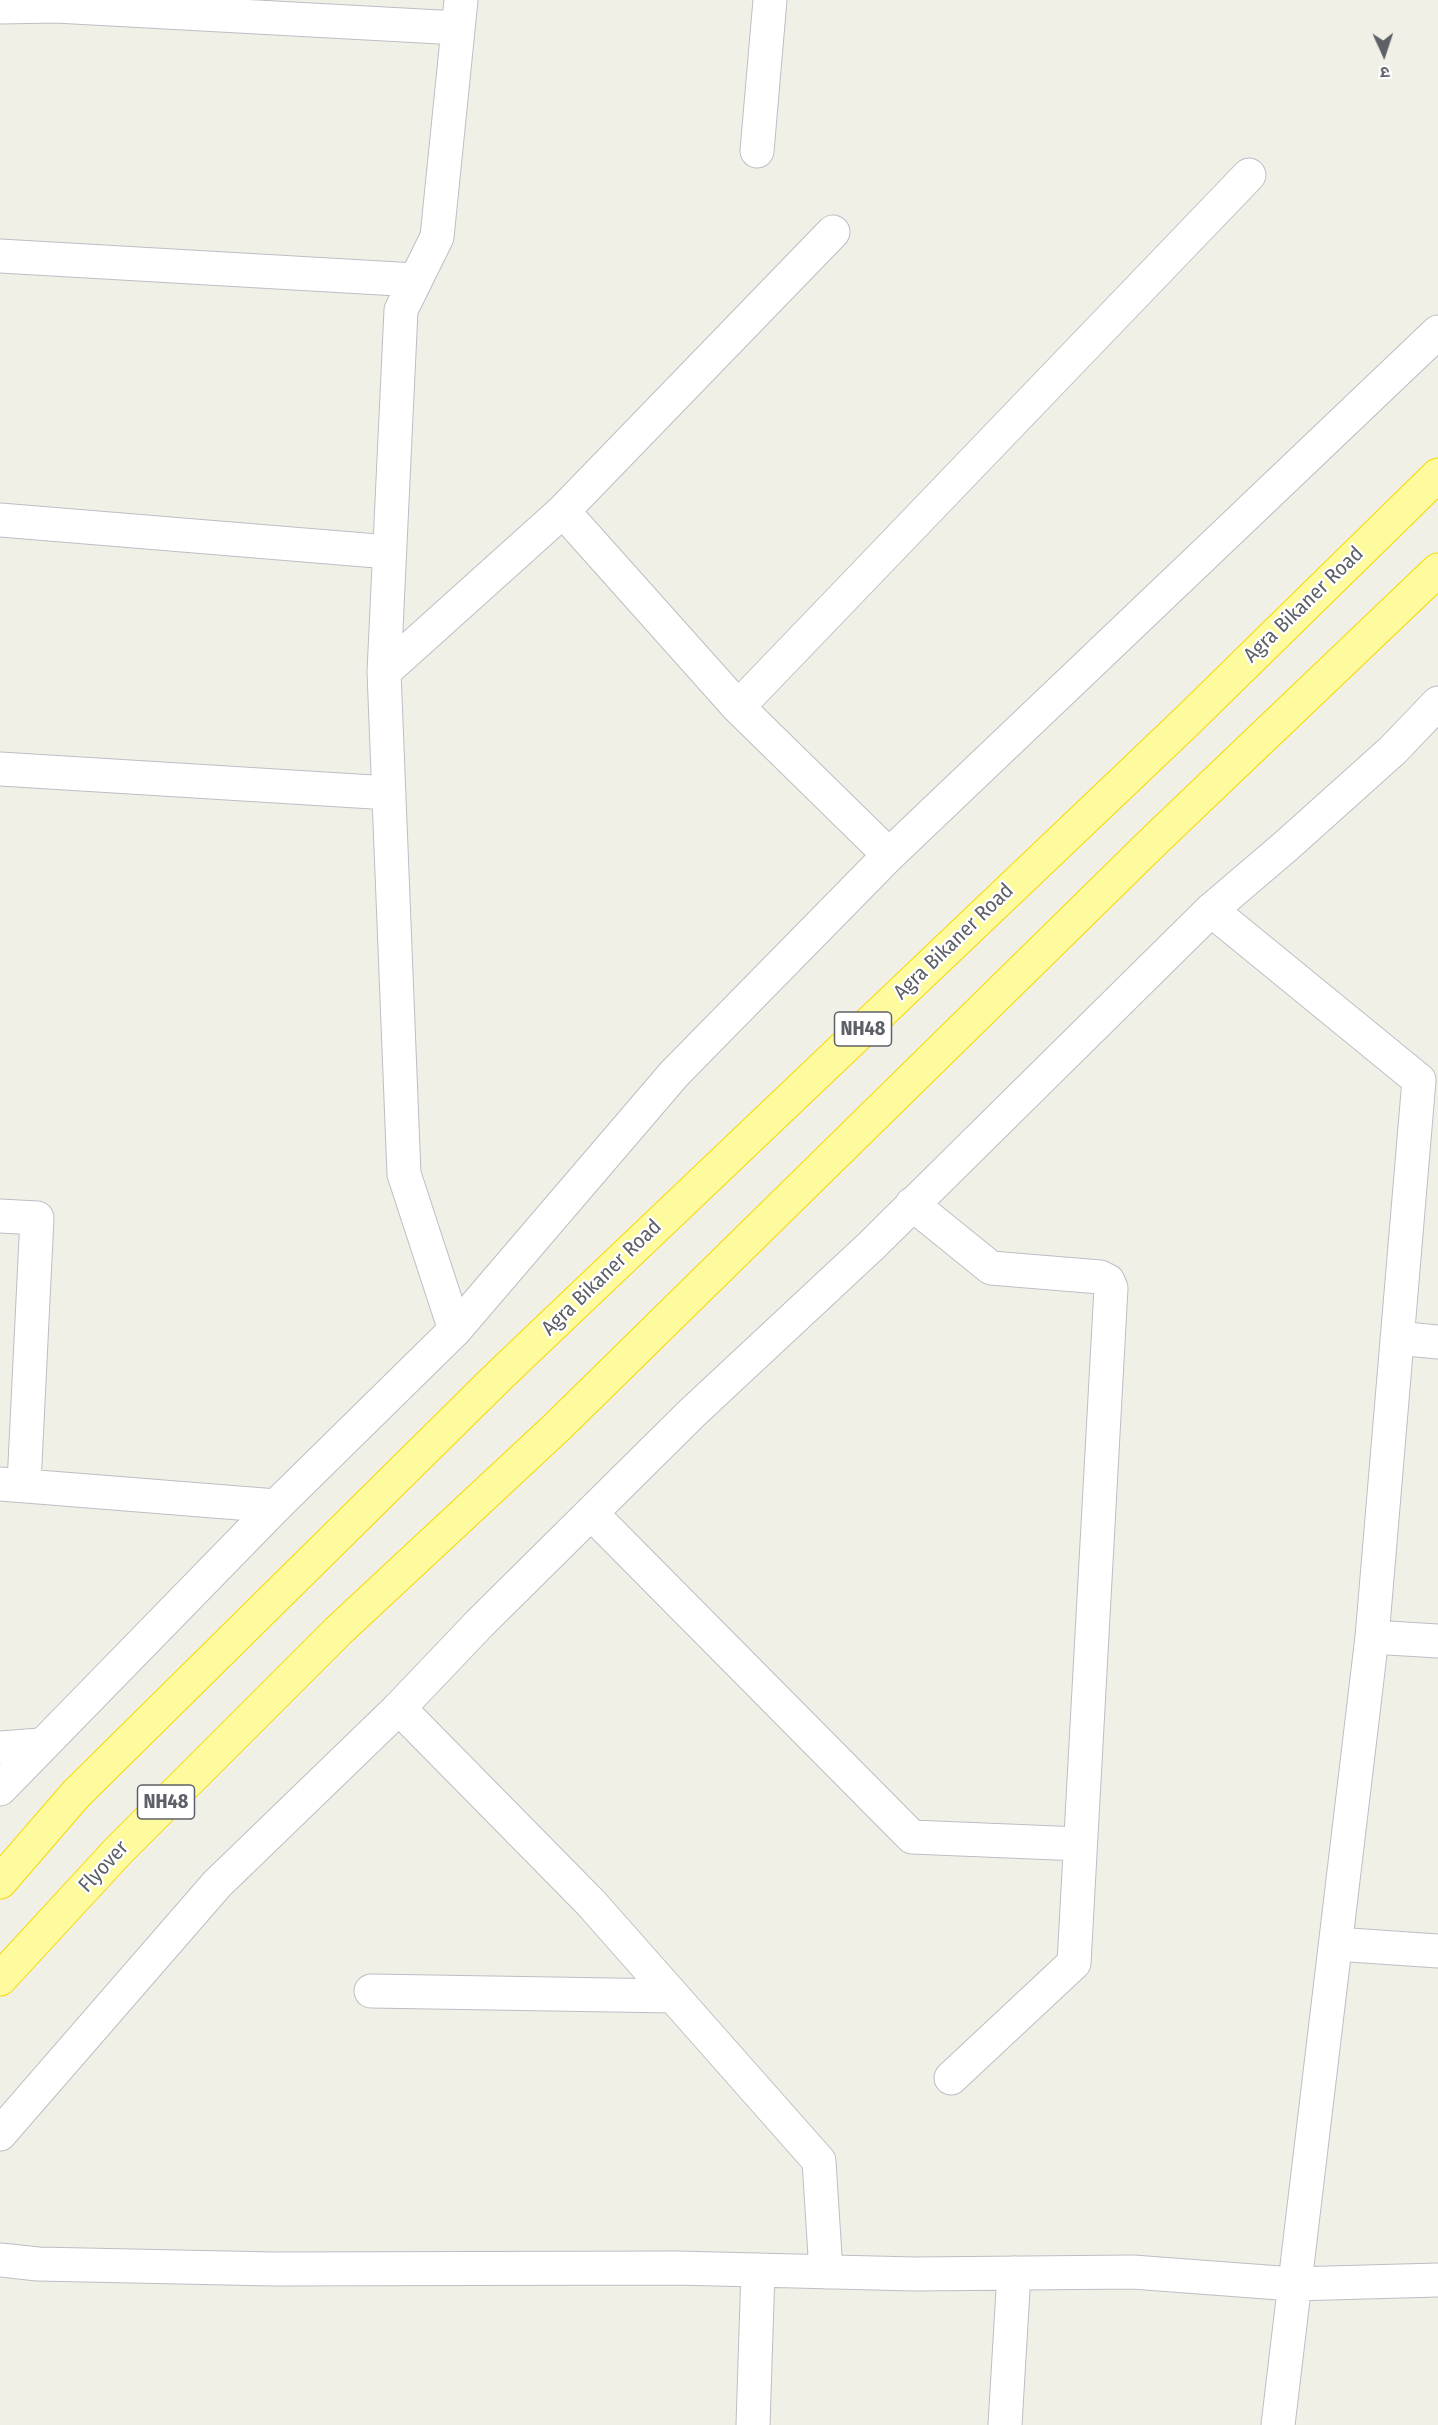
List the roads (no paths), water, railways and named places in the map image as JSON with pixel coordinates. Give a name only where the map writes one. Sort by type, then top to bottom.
[{"type":"highway","name":"Agra Bikaner Road","points":[[0,1882],[76,1794],[499,1377],[1187,721],[1438,475]]},
{"type":"highway","name":"Flyover","points":[[0,1978],[118,1850],[339,1631],[557,1427],[1155,840],[1438,570]]},
{"type":"street","points":[[757,151],[770,0]]},
{"type":"street","points":[[0,7],[57,3],[460,14],[436,237],[401,310],[384,672],[404,1174],[454,1330]]},
{"type":"street","points":[[738,707],[1249,175]]},
{"type":"street","points":[[384,672],[563,511],[834,232]]},
{"type":"street","points":[[0,256],[415,280]]},
{"type":"street","points":[[0,1789],[40,1745],[276,1506],[454,1330],[674,1074],[889,855],[1438,332]]},
{"type":"street","points":[[563,511],[738,707],[889,855]]},
{"type":"street","points":[[0,520],[389,552]]},
{"type":"street","points":[[0,2134],[217,1884],[399,1708],[480,1623],[692,1413],[871,1246],[1210,910],[1286,846],[1393,750],[1438,703]]},
{"type":"street","points":[[0,769],[389,793]]},
{"type":"street","points":[[1210,910],[1429,1080],[1397,1338],[1372,1637],[1293,2284],[1278,2425]]},
{"type":"street","points":[[912,1204],[991,1268],[1100,1277],[1108,1281],[1111,1288],[1074,1963],[951,2078]]},
{"type":"street","points":[[0,1216],[37,1218],[12,1484],[276,1506]]},
{"type":"street","points":[[1397,1338],[1438,1342]]},
{"type":"street","points":[[592,1514],[912,1837],[1080,1844]]},
{"type":"street","points":[[1372,1637],[1438,1641]]},
{"type":"street","points":[[399,1708],[591,1903],[819,2161],[826,2272]]},
{"type":"street","points":[[0,1748],[40,1745]]},
{"type":"street","points":[[1336,1944],[1438,1951]]},
{"type":"street","points":[[371,1991],[673,1996]]},
{"type":"street","points":[[0,2260],[38,2264],[273,2269],[676,2268],[826,2272],[1133,2272],[1293,2284],[1438,2280]]},
{"type":"street","points":[[753,2425],[758,2271]]},
{"type":"street","points":[[1005,2425],[1014,2273]]}]
